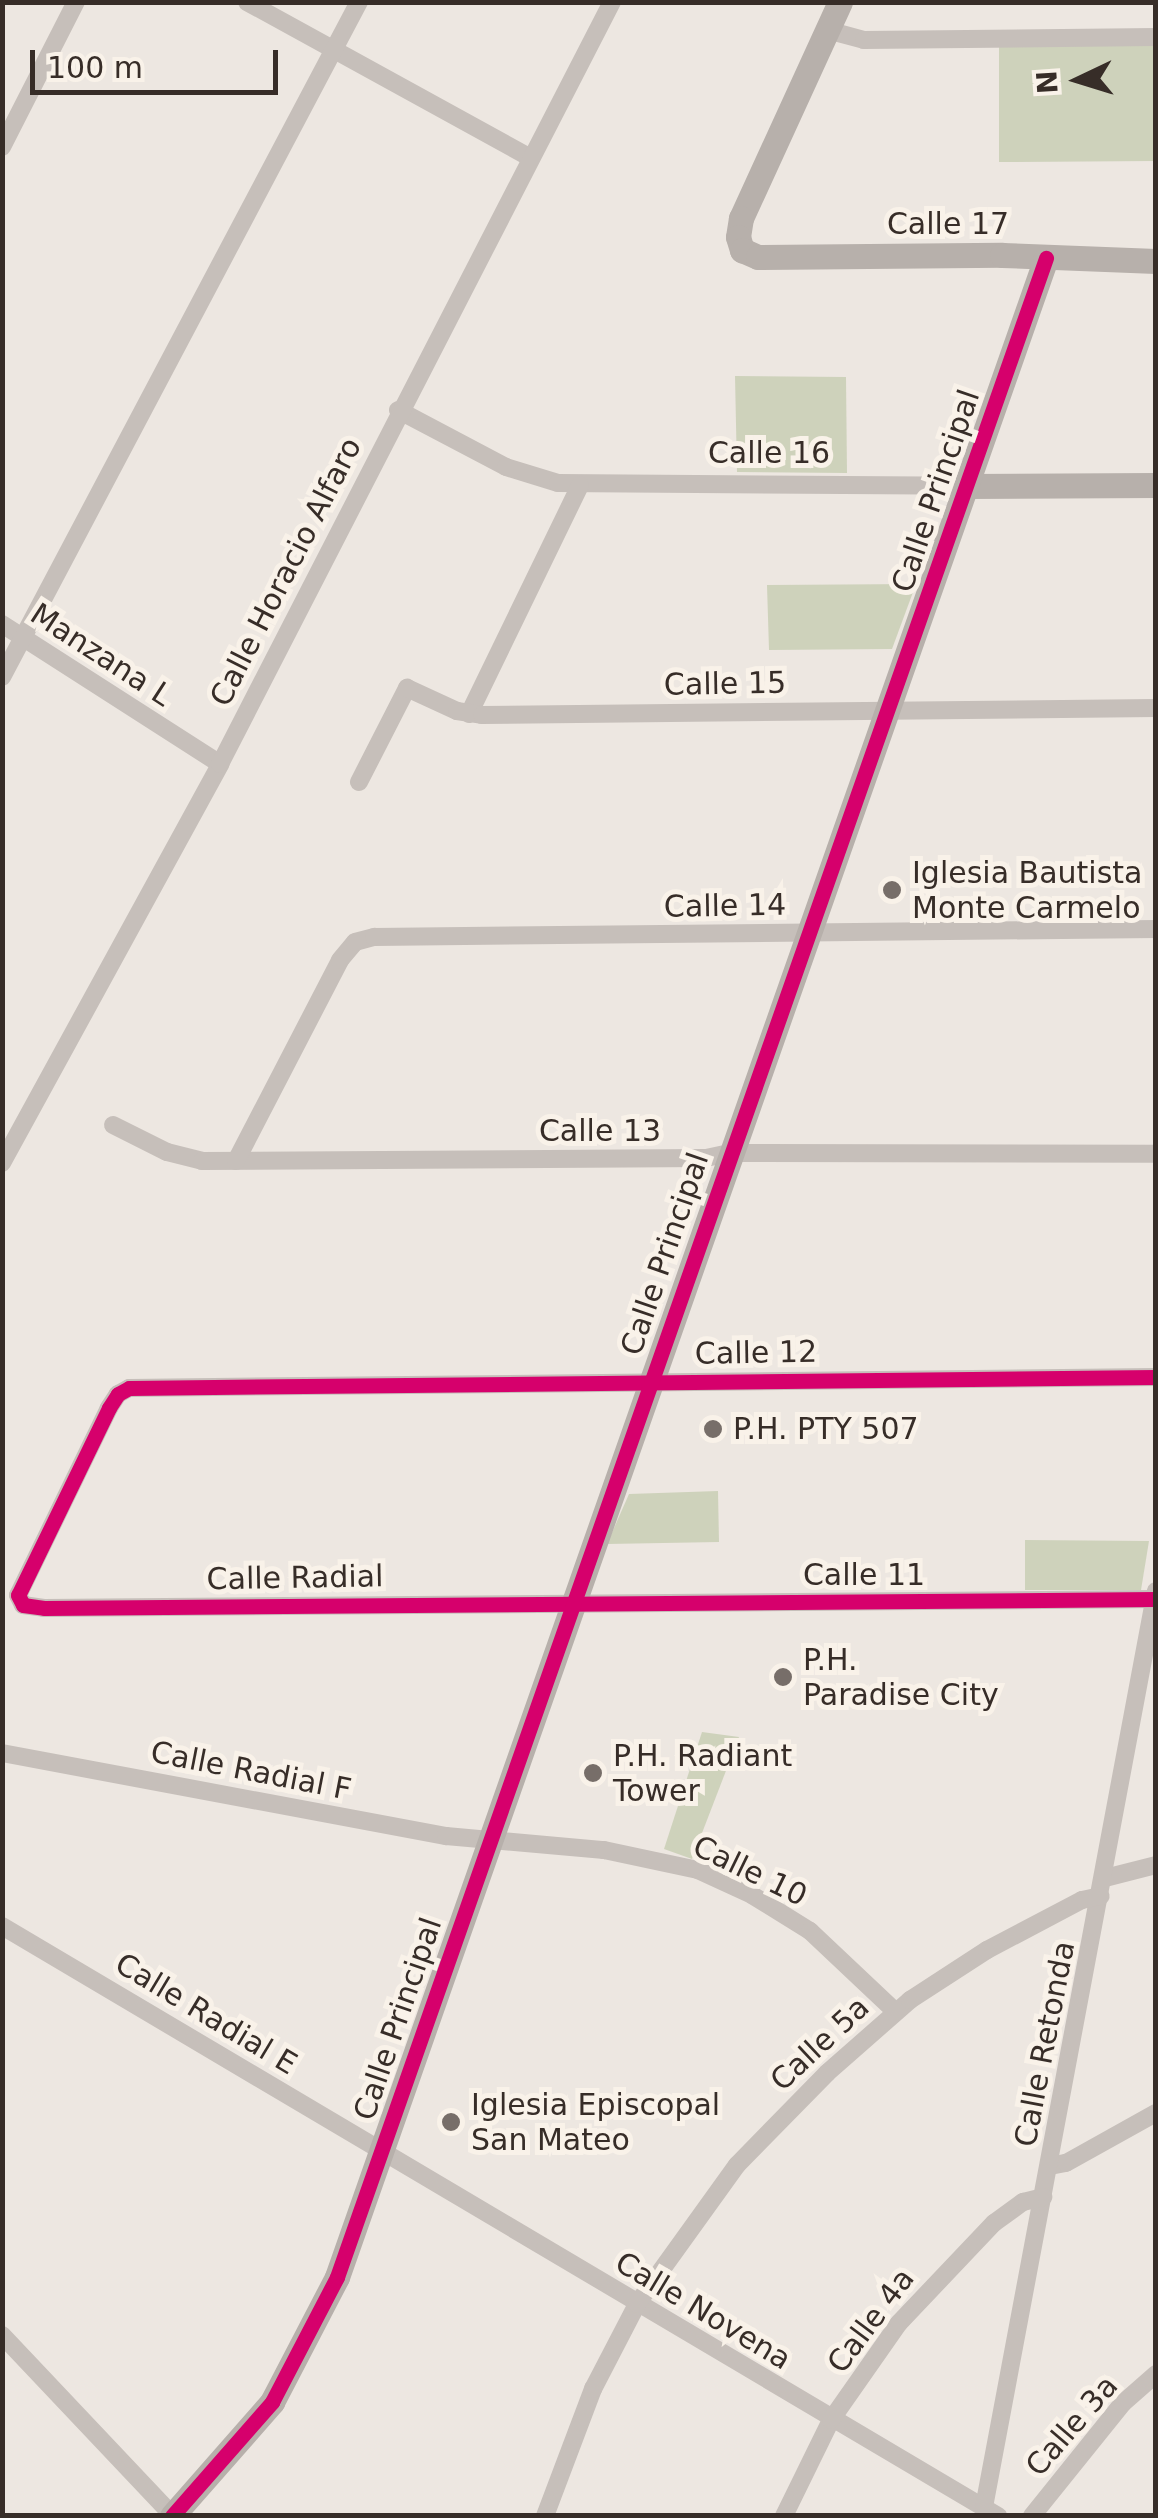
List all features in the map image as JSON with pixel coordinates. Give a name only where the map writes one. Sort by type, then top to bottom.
[{"type":"street","points":[[2,147],[76,2]]},
{"type":"street","points":[[247,2],[529,157]]},
{"type":"street","points":[[2,677],[12,630],[335,50],[358,2]]},
{"type":"street","name":"Calle Horacio Alfaro","points":[[2,1163],[220,764],[398,410],[612,2]]},
{"type":"street","points":[[840,2],[827,30],[864,40],[1156,37]]},
{"type":"street","name":"Calle 17","points":[[827,30],[741,218],[738,237],[742,250],[758,257],[1156,260]]},
{"type":"street","name":"Calle Principal","points":[[172,2516],[244,2438],[292,2370],[337,2277],[1046,258]]},
{"type":"street","name":"Calle 16","points":[[398,410],[506,468],[528,476],[580,484],[1156,485]]},
{"type":"street","points":[[469,714],[580,484]]},
{"type":"street","name":"Manzana L","points":[[12,630],[220,764]]},
{"type":"street","name":"Calle 15","points":[[359,782],[407,688],[469,714],[1156,708]]},
{"type":"street","name":"Calle 14","points":[[236,1161],[340,960],[355,942],[374,937],[1156,930]]},
{"type":"street","name":"Calle 13","points":[[113,1125],[187,1159],[236,1161],[706,1158],[730,1154],[1156,1154]]},
{"type":"street","name":"Calle 12","points":[[20,1602],[20,1585],[118,1394],[144,1387],[1156,1377]]},
{"type":"street","name":"Calle 11","points":[[572,1602],[1155,1597]]},
{"type":"street","name":"Calle Retonda","points":[[991,2511],[1043,2197],[1155,1597]]},
{"type":"street","name":"Calle Radial","points":[[20,1602],[44,1608],[572,1602]]},
{"type":"street","name":"Calle Radial F","points":[[2,1753],[446,1836],[490,1838]]},
{"type":"street","name":"Calle 10","points":[[490,1838],[604,1850],[698,1870],[752,1895],[810,1931],[896,2012]]},
{"type":"street","points":[[1103,1887],[1156,1865]]},
{"type":"street","name":"Calle 5a","points":[[545,2516],[592,2389],[637,2304],[737,2165],[827,2073],[896,2012],[988,1950],[1103,1887]]},
{"type":"street","name":"Calle Radial E","points":[[2,1926],[382,2150]]},
{"type":"street","points":[[1050,2166],[1066,2162],[1156,2112]]},
{"type":"street","name":"Calle Novena","points":[[382,2150],[831,2420],[991,2511]]},
{"type":"street","name":"Calle 4a","points":[[784,2516],[831,2420],[899,2323],[958,2256],[1023,2202],[1043,2197]]},
{"type":"street","points":[[2,2335],[172,2516]]},
{"type":"street","name":"Calle 3a","points":[[1032,2516],[1123,2403],[1156,2374]]},
{"type":"green space","points":[[1155,44],[1155,161],[999,162],[999,46]]},
{"type":"green space","points":[[735,376],[846,377],[847,473],[737,472]]},
{"type":"green space","points":[[916,584],[892,649],[769,650],[767,585]]},
{"type":"green space","points":[[718,1491],[719,1542],[607,1544],[629,1494]]},
{"type":"green space","points":[[1025,1540],[1149,1541],[1141,1590],[1025,1590]]},
{"type":"green space","points":[[702,1732],[739,1737],[692,1859],[664,1849]]},
{"type":"cycle path","points":[[172,2516],[272,2402],[337,2277],[1046,258]]},
{"type":"cycle path","points":[[1156,1377],[129,1388],[118,1394],[109,1408],[18,1595],[23,1605],[44,1608],[1156,1599]]},
{"type":"place","name":"Iglesia Bautista Monte Carmelo","points":[[892,890]]},
{"type":"place","name":"P.H. PTY 507","points":[[713,1429]]},
{"type":"place","name":"P.H. Paradise City","points":[[783,1677]]},
{"type":"place","name":"P.H. Radiant Tower","points":[[593,1773]]},
{"type":"place","name":"Iglesia Episcopal San Mateo","points":[[451,2122]]}]
